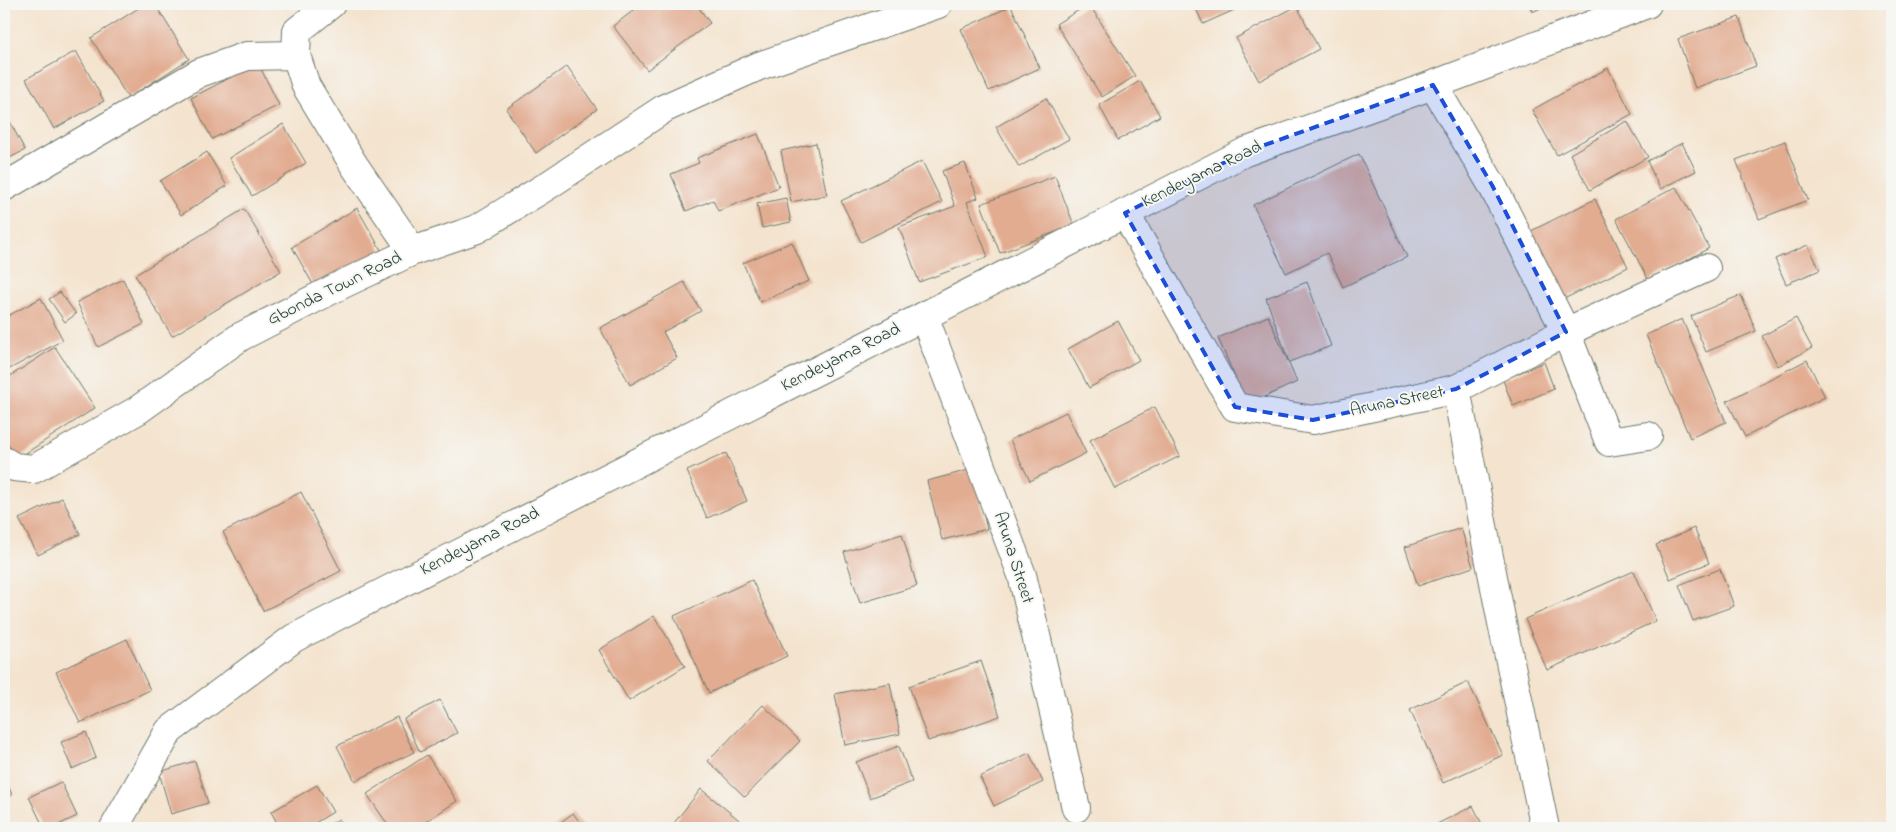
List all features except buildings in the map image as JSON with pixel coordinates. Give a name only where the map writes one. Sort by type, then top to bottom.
[{"type":"street","name":"Gbonda Town Road","points":[[4,461],[14,468],[34,469],[138,410],[240,337],[343,284],[413,251],[354,165],[306,86],[296,56],[297,31],[331,4]]},
{"type":"street","points":[[413,251],[477,229],[547,186],[665,108],[759,66],[938,4]]},
{"type":"street","name":"Kendeyama Road","points":[[114,828],[169,731],[294,638],[1245,152],[1433,86],[1647,4]]},
{"type":"street","points":[[4,187],[199,73],[247,56],[296,56]]},
{"type":"street","points":[[1433,86],[1492,185],[1566,332],[1609,442],[1648,436]]},
{"type":"street","name":"Aruna Street","points":[[1125,213],[1235,407],[1313,420],[1456,389],[1545,828]]},
{"type":"street","points":[[1456,389],[1566,332],[1706,268]]},
{"type":"street","name":"Aruna Street","points":[[924,316],[1022,575],[1076,808]]},
{"type":"highlighted area","points":[[1433,85],[1492,185],[1566,332],[1456,389],[1313,420],[1235,407],[1125,213],[1245,152]]}]
